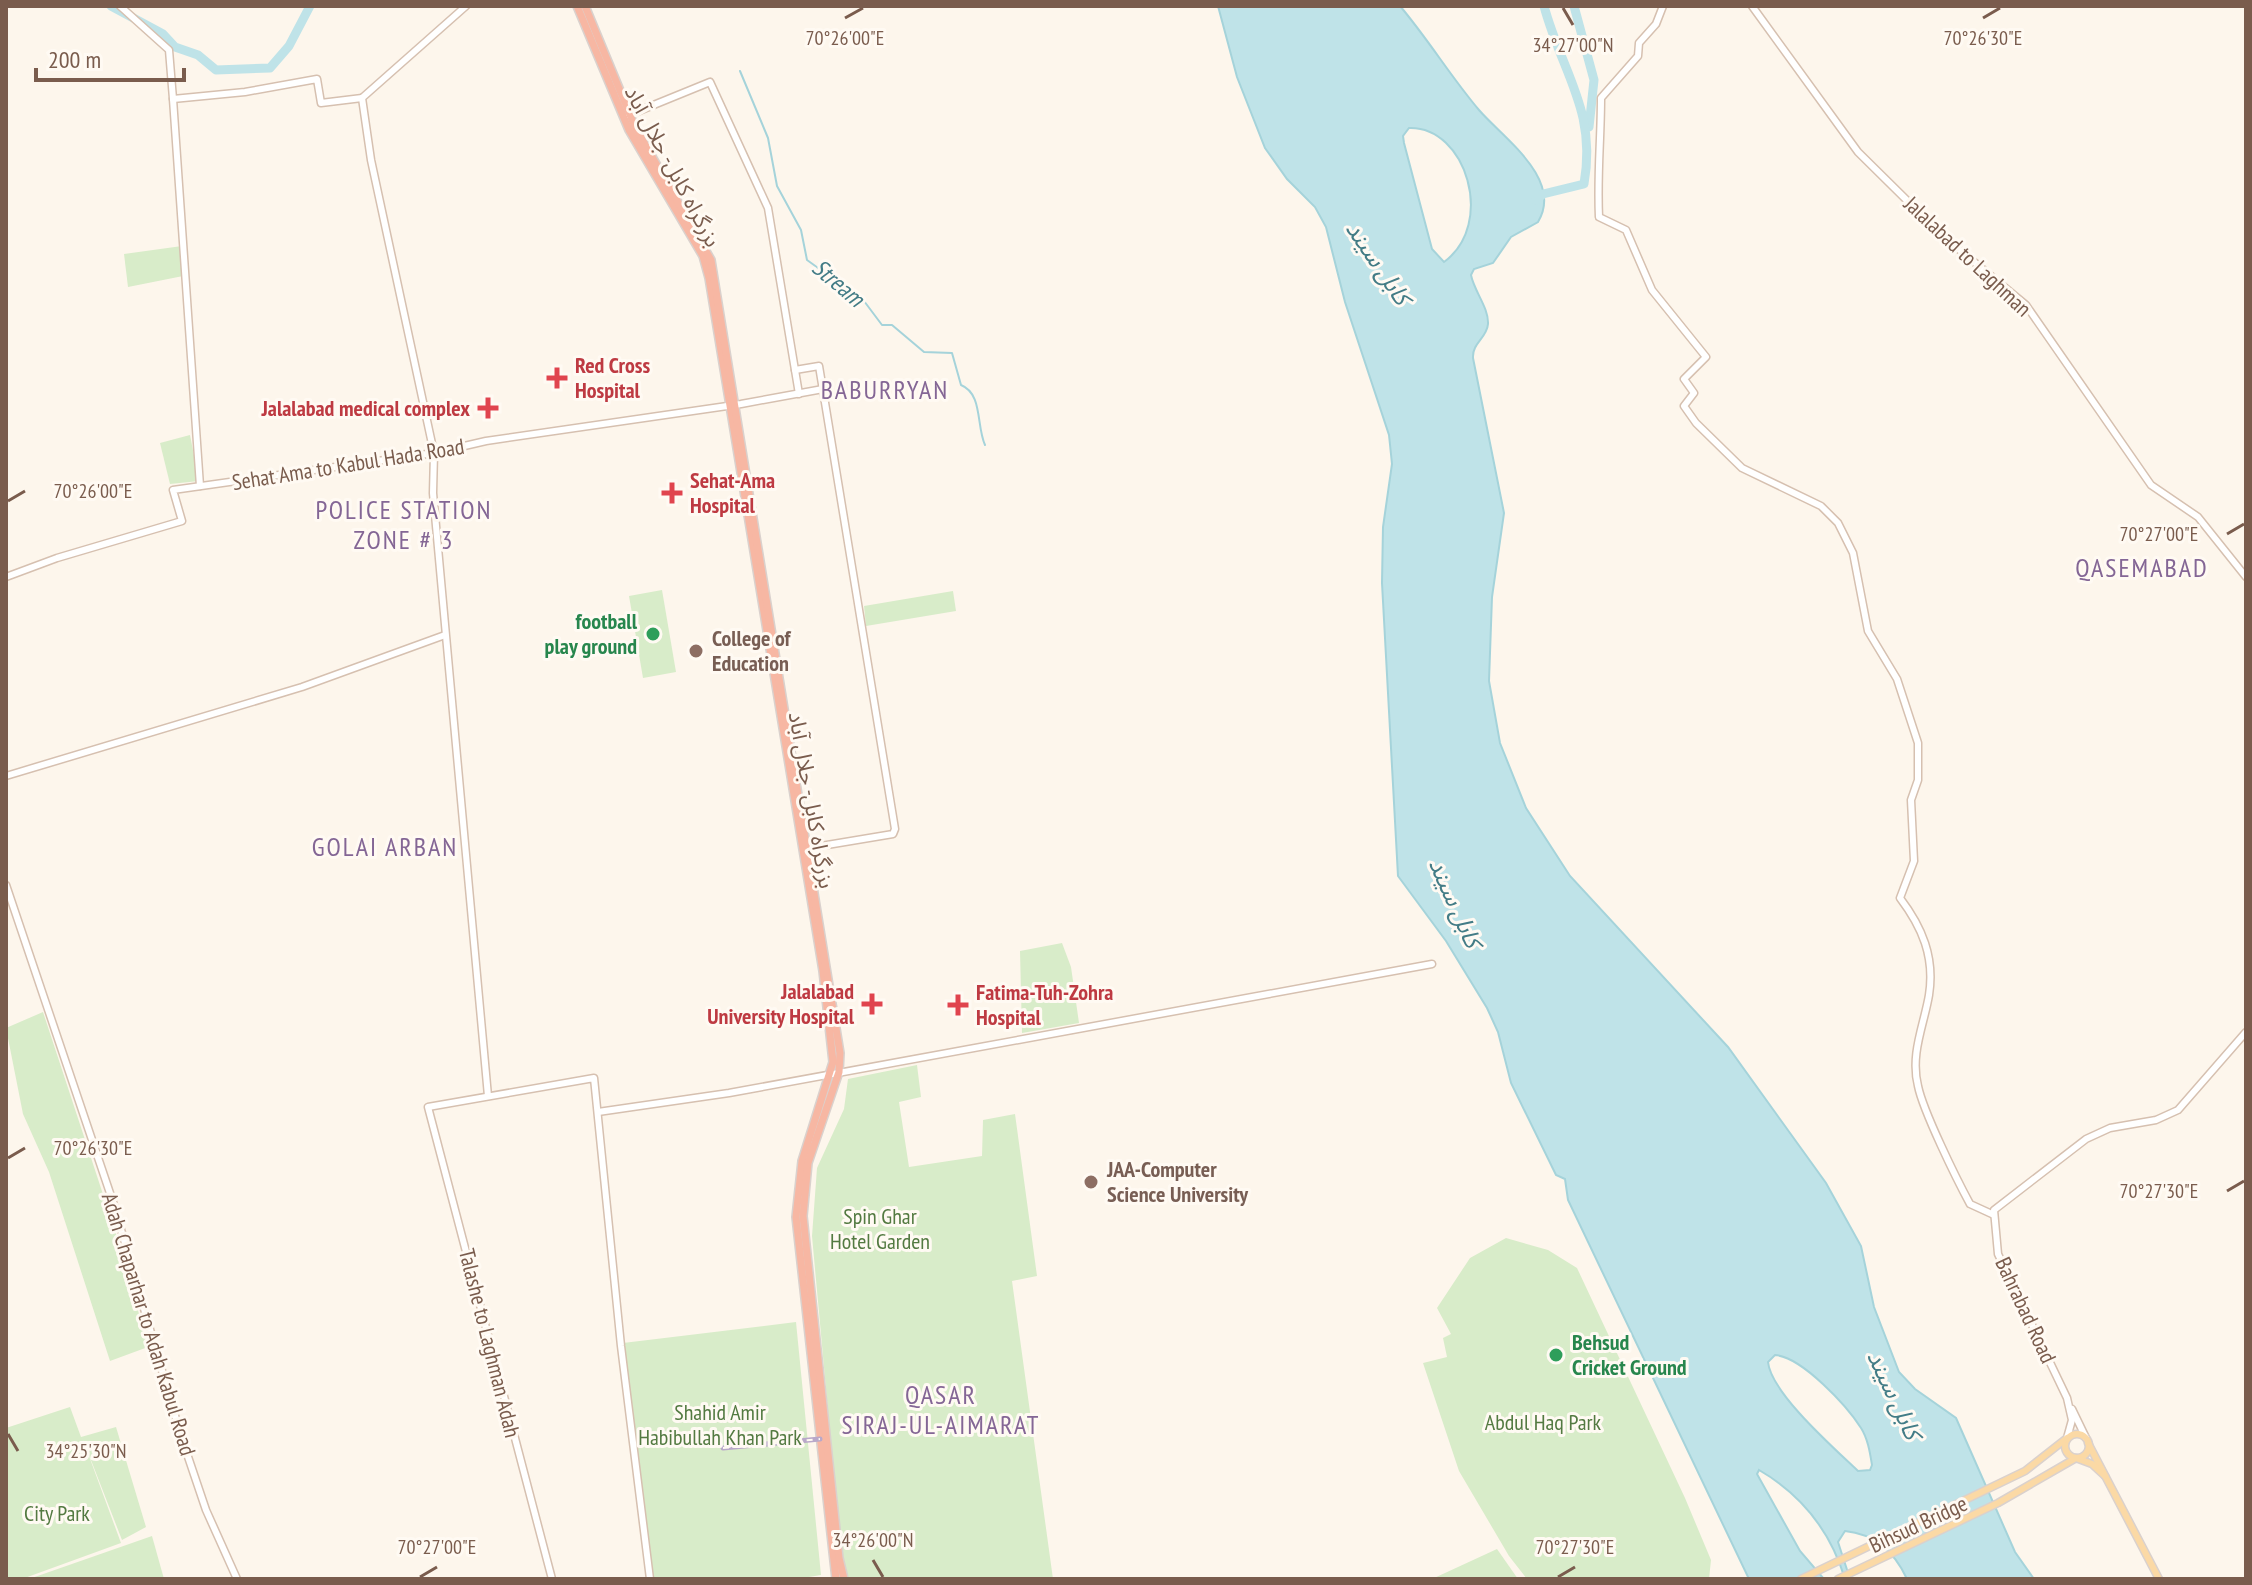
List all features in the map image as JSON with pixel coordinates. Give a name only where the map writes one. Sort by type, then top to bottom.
[{"type":"highway","name":"بزرگراه کابل- جلال آباد","points":[[577,6],[629,130],[703,256],[733,404]]},
{"type":"highway","name":"بزرگراه کابل- جلال آباد","points":[[585,6],[629,115],[711,260],[806,848],[830,970],[840,1053],[808,1163],[803,1216],[839,1558],[844,1579]]},
{"type":"highway","name":"بزرگراه کابل- جلال آباد","points":[[835,1072],[802,1161],[796,1217],[836,1579]]},
{"type":"main road","points":[[2105,1476],[2092,1464],[2076,1458],[2066,1449],[2067,1438],[2077,1434],[2087,1440],[2159,1579]]},
{"type":"main road","name":"Bihsud Bridge","points":[[1801,1579],[1990,1489],[2037,1464],[2067,1438]]},
{"type":"main road","points":[[1838,1579],[1998,1503],[2086,1453],[2087,1440]]},
{"type":"street","points":[[120,6],[169,50],[200,486]]},
{"type":"street","points":[[173,99],[245,92],[317,79],[321,103],[362,98],[466,6]]},
{"type":"street","points":[[1663,6],[1656,24],[1639,43],[1638,56],[1613,79],[1601,98],[1600,149],[1596,164],[1599,217],[1626,230],[1652,290],[1706,357],[1684,379],[1694,393],[1684,407],[1696,423],[1742,468],[1821,506],[1838,523],[1853,553],[1868,631],[1897,679],[1918,743],[1918,780],[1911,800],[1914,861],[1900,898],[1927,941],[1929,994],[1917,1052],[1917,1085],[1970,1204],[1994,1215],[2001,1202],[2086,1139],[2110,1128],[2156,1120],[2178,1110],[2246,1032]]},
{"type":"street","name":"Jalalabad to Laghman","points":[[1752,6],[1858,152],[1944,237],[2026,305],[2151,485],[2198,517],[2246,577]]},
{"type":"street","points":[[629,115],[710,82],[768,208],[799,394]]},
{"type":"street","points":[[362,98],[371,160],[434,453],[433,493],[488,1096],[594,1078],[621,1346],[650,1579]]},
{"type":"street","points":[[795,370],[819,366],[895,829],[893,834],[806,848]]},
{"type":"street","name":"Sehat Ama to Kabul Hada Road","points":[[6,577],[57,558],[182,521],[173,490],[434,453],[502,439],[823,389]]},
{"type":"street","points":[[6,776],[302,687],[445,635]]},
{"type":"street","name":"Adah Chaparhar to Adah Kabul Road","points":[[6,885],[113,1202],[181,1436],[206,1510],[237,1579]]},
{"type":"street","points":[[598,1112],[729,1093],[1432,964]]},
{"type":"street","name":"Talashe to Laghman Adah","points":[[488,1096],[428,1107],[552,1579]]},
{"type":"street","name":"Bahrabad Road","points":[[1994,1215],[1998,1254],[2067,1398],[2072,1420],[2067,1438]]},
{"type":"street","points":[[2067,1398],[2087,1440]]},
{"type":"green space","points":[[182,246],[183,276],[128,287],[124,254]]},
{"type":"green space","points":[[190,435],[199,481],[170,484],[160,443]]},
{"type":"green space","name":"football play ground","points":[[662,590],[676,672],[643,678],[629,596]]},
{"type":"green space","points":[[953,591],[956,611],[866,626],[864,606]]},
{"type":"green space","points":[[1062,943],[1071,967],[1079,1023],[1022,1033],[1020,951]]},
{"type":"green space","points":[[43,1012],[122,1252],[148,1347],[110,1361],[49,1172],[23,1114],[6,1028]]},
{"type":"green space","name":"Spin Ghar Hotel Garden","points":[[917,1065],[921,1097],[899,1102],[909,1167],[982,1156],[983,1120],[1015,1114],[1037,1276],[1012,1281],[1053,1579],[848,1579],[841,1553],[812,1236],[817,1168],[844,1109],[848,1079]]},
{"type":"green space","name":"Abdul Haq Park","points":[[1506,1238],[1548,1250],[1577,1268],[1685,1498],[1711,1560],[1709,1579],[1527,1579],[1509,1556],[1459,1471],[1423,1363],[1447,1357],[1443,1338],[1451,1334],[1437,1308],[1470,1258]]},
{"type":"green space","name":"Shahid Amir Habibullah Khan Park","points":[[796,1322],[821,1575],[797,1579],[653,1579],[623,1343]]},
{"type":"green space","name":"City Park","points":[[70,1407],[81,1437],[116,1427],[146,1527],[122,1540],[82,1437],[121,1543],[22,1579],[6,1579],[6,1428]]},
{"type":"green space","points":[[152,1536],[164,1579],[29,1579]]},
{"type":"green space","points":[[1497,1549],[1518,1579],[1432,1579]]},
{"type":"water","name":"کابل سيند","points":[[1218,6],[1400,6],[1469,97],[1515,146],[1537,175],[1543,190],[1544,206],[1538,222],[1511,237],[1493,263],[1474,269],[1471,275],[1488,318],[1487,329],[1475,348],[1473,358],[1504,513],[1492,597],[1489,681],[1500,743],[1526,808],[1570,876],[1728,1047],[1826,1183],[1861,1246],[1874,1307],[1899,1372],[1915,1389],[1956,1418],[2015,1552],[2034,1579],[1907,1579],[1883,1546],[1866,1536],[1845,1531],[1838,1542],[1850,1579],[1845,1579],[1832,1546],[1813,1517],[1789,1491],[1759,1470],[1757,1474],[1800,1551],[1824,1579],[1749,1579],[1568,1200],[1565,1179],[1556,1175],[1511,1083],[1498,1032],[1487,1008],[1446,941],[1398,876],[1382,583],[1383,527],[1392,464],[1389,435],[1345,302],[1326,227],[1315,207],[1287,179],[1265,148],[1237,77]],"holes":[[[1409,128],[1429,132],[1446,143],[1459,160],[1467,180],[1471,202],[1468,225],[1460,245],[1444,262],[1432,249],[1404,143],[1403,136]],[[1775,1355],[1798,1364],[1810,1373],[1845,1408],[1865,1437],[1872,1465],[1870,1470],[1858,1471],[1792,1404],[1772,1375],[1768,1362]]]},
{"type":"waterway","points":[[111,6],[163,34],[175,47],[198,55],[216,70],[270,68],[289,46],[310,6]]},
{"type":"waterway","points":[[1536,200],[1543,194],[1584,184],[1587,158],[1582,113],[1544,6]]},
{"type":"waterway","points":[[1574,6],[1594,80],[1589,127]]},
{"type":"waterway","name":"Stream","points":[[740,71],[768,138],[777,186],[801,230],[807,260],[864,301],[882,325],[892,325],[924,352],[952,353],[961,385],[968,389],[976,403],[985,445]]},
{"type":"railway","points":[[723,1448],[820,1439]]},
{"type":"place","name":"Red Cross Hospital","points":[[557,378]]},
{"type":"place","name":"Jalalabad medical complex","points":[[488,408]]},
{"type":"place","name":"Sehat-Ama Hospital","points":[[672,493]]},
{"type":"place","name":"football play ground","points":[[653,634]]},
{"type":"place","name":"College of Education","points":[[696,651]]},
{"type":"place","name":"Jalalabad University Hospital","points":[[872,1004]]},
{"type":"place","name":"Fatima-Tuh-Zohra Hospital","points":[[958,1005]]},
{"type":"place","name":"JAA-Computer Science University","points":[[1091,1182]]},
{"type":"place","name":"Behsud Cricket Ground","points":[[1556,1355]]},
{"type":"district","name":"BABURRYAN","points":[[885,390]]},
{"type":"district","name":"POLICE STATION ZONE # 3","points":[[404,525]]},
{"type":"district","name":"QASEMABAD","points":[[2142,568]]},
{"type":"district","name":"GOLAI ARBAN","points":[[385,847]]},
{"type":"district","name":"QASAR SIRAJ-UL-AIMARAT","points":[[941,1410]]}]
